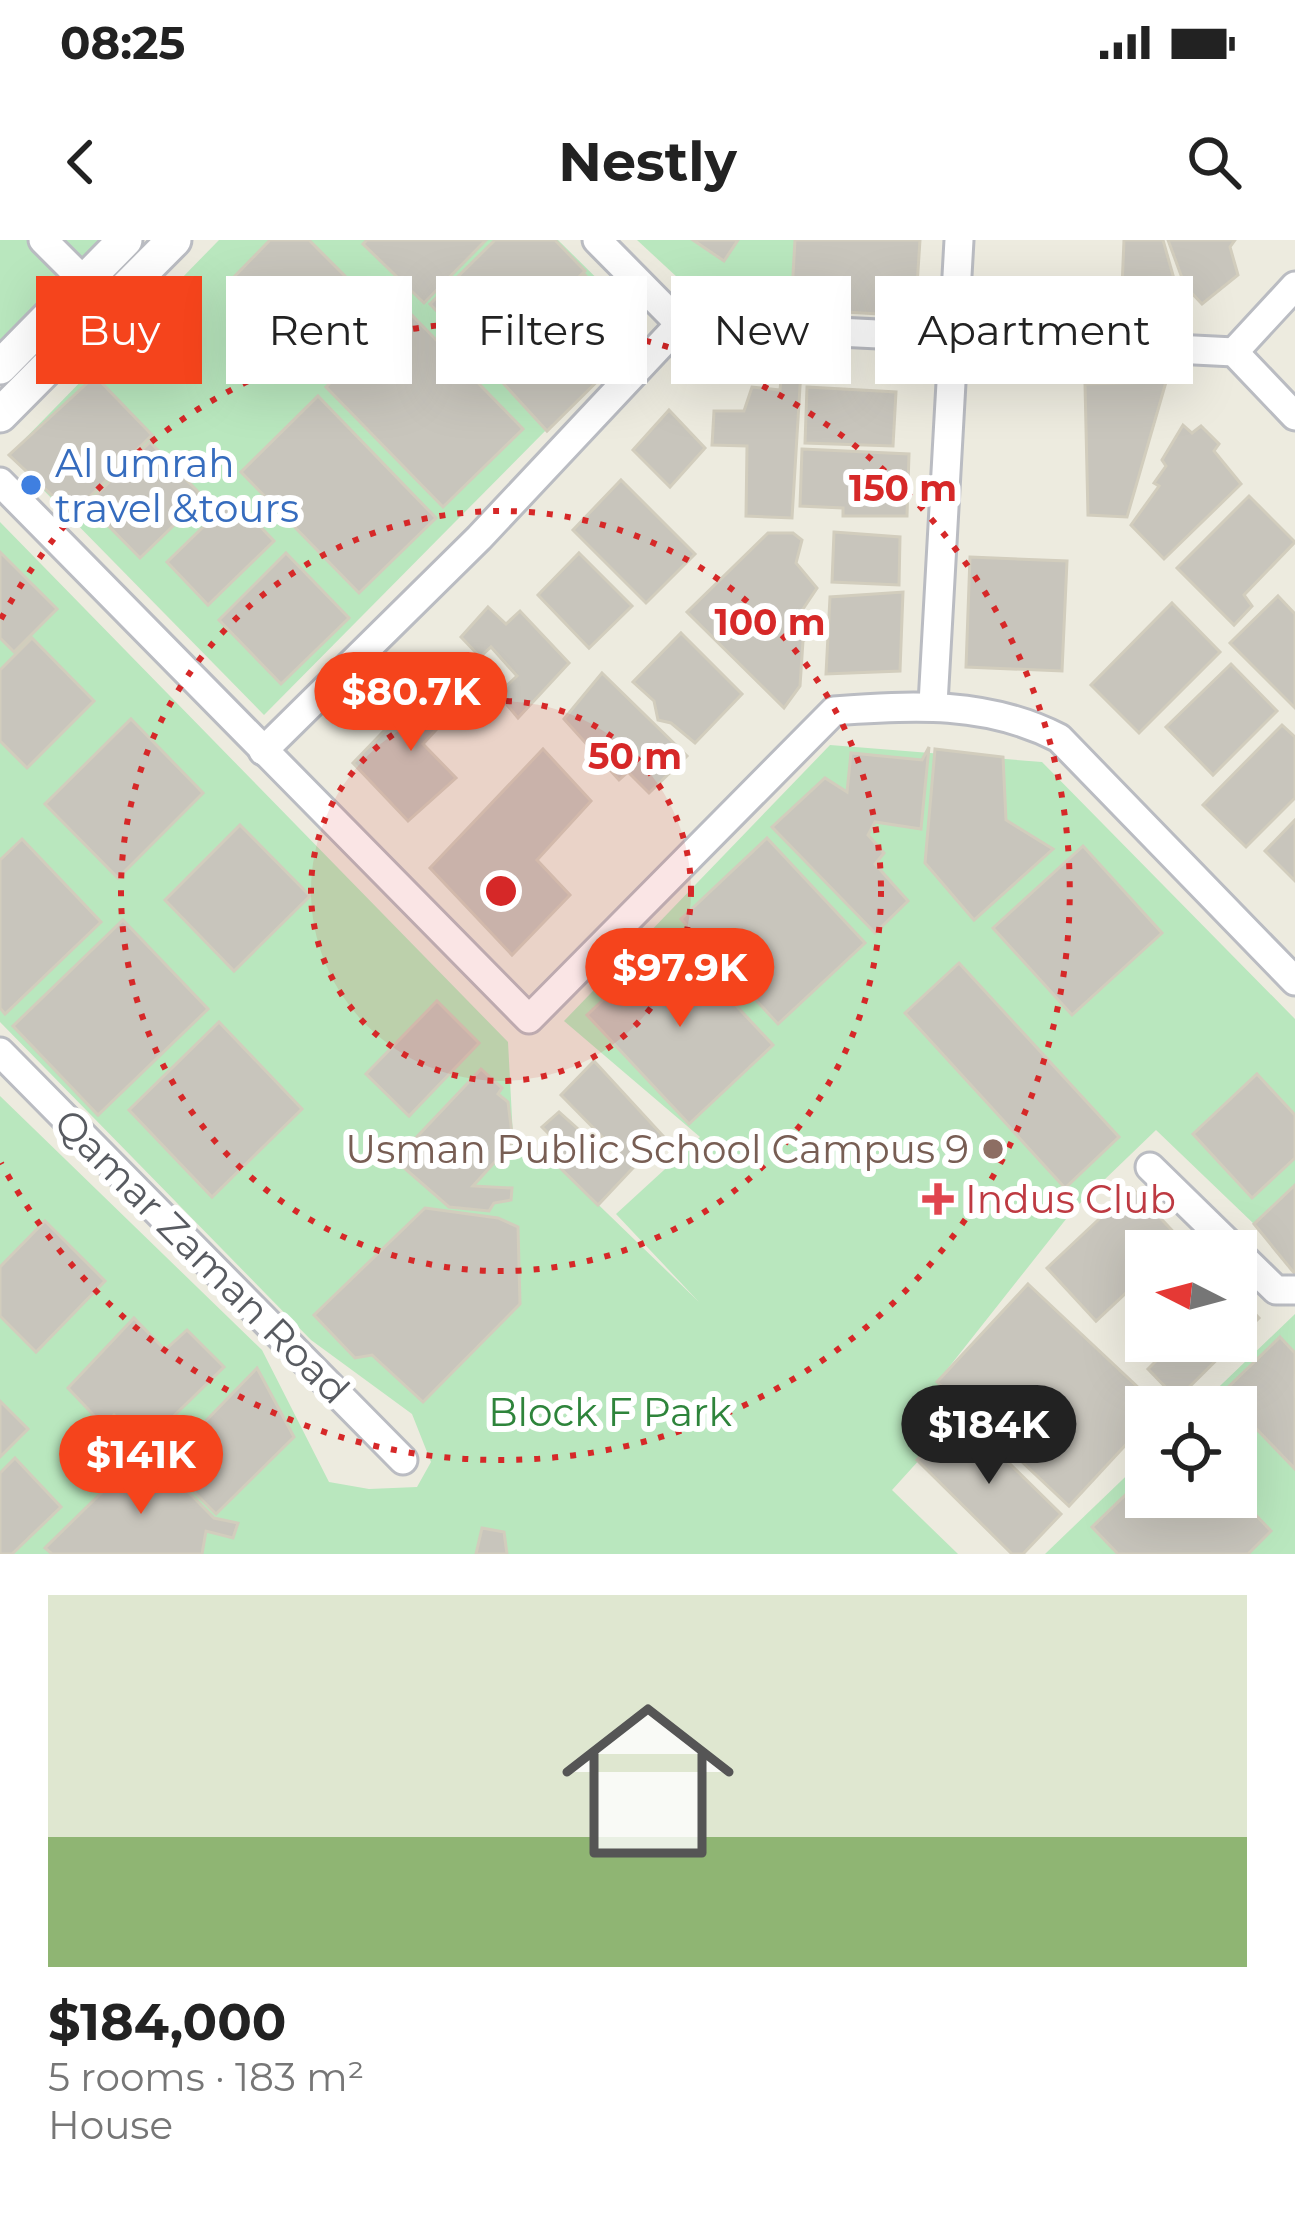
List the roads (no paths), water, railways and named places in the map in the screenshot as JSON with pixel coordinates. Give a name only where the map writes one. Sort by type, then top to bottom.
[{"type":"street","points":[[43,240],[78,276]]},
{"type":"street","points":[[106,276],[125,240]]},
{"type":"street","points":[[122,276],[174,240]]},
{"type":"street","points":[[597,240],[671,315]]},
{"type":"street","points":[[956,276],[958,240]]},
{"type":"street","points":[[1234,352],[1295,286]]},
{"type":"street","points":[[263,751],[479,538],[671,334]]},
{"type":"street","points":[[0,367],[36,340]]},
{"type":"street","points":[[1193,350],[1234,352],[1295,416]]},
{"type":"street","points":[[0,415],[36,370]]},
{"type":"street","points":[[933,704],[951,384]]},
{"type":"street","points":[[0,482],[529,1019],[834,711],[933,704],[1032,724],[1059,738],[1295,981]]},
{"type":"street","name":"Qamar Zaman Road","points":[[0,1052],[403,1460]]},
{"type":"street","points":[[1150,1167],[1276,1290],[1295,1290]]},
{"type":"place","name":"Al umrah travel &tours","points":[[31,485]]},
{"type":"place","name":"Usman Public School Campus 9","points":[[993,1149]]},
{"type":"place","name":"Indus Club","points":[[938,1199]]},
{"type":"park label","name":"Block F Park","points":[[610,1412]]}]
